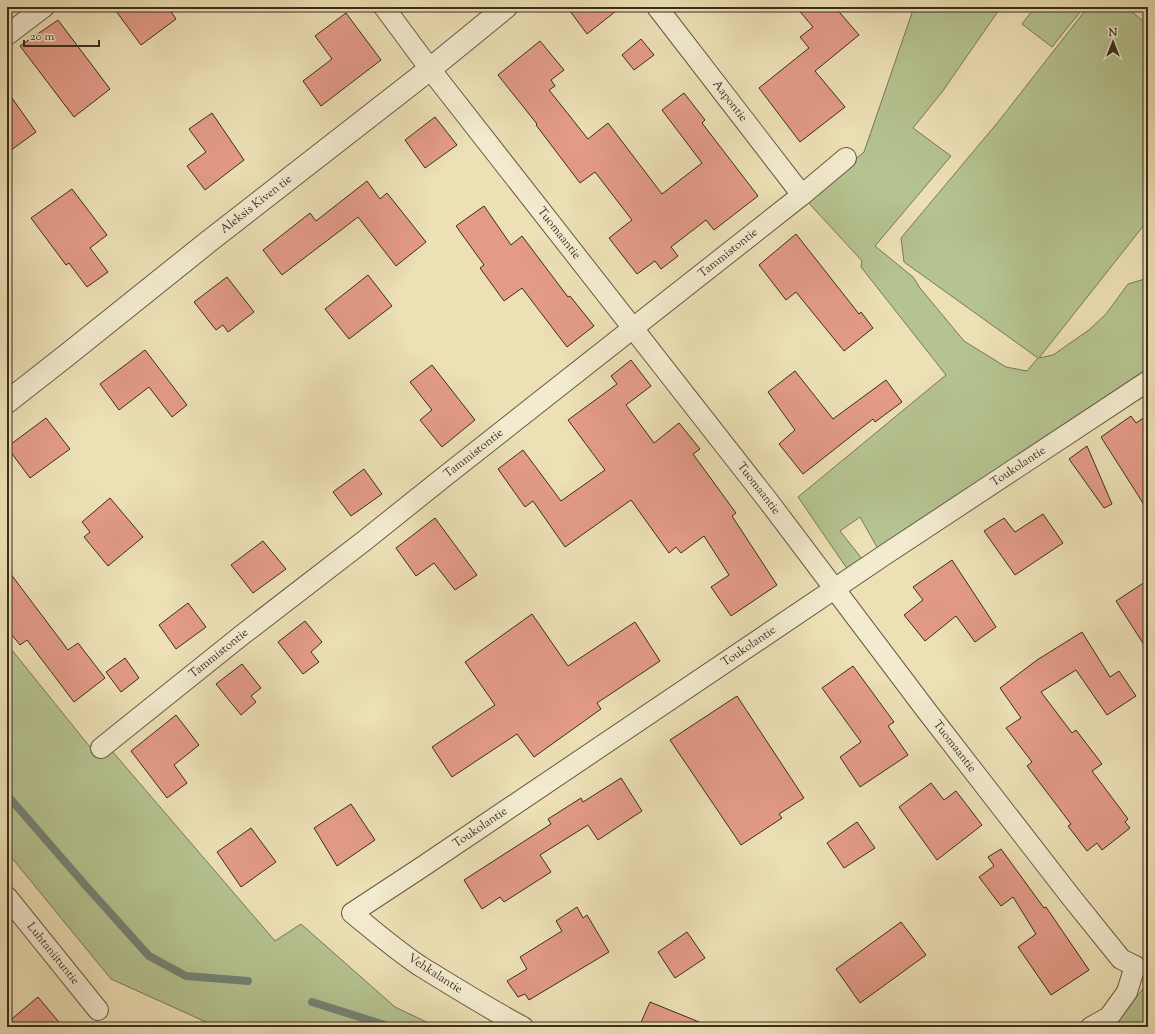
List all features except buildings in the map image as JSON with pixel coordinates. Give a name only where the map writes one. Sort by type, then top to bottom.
[{"type":"street","points":[[7,35],[44,7]]},
{"type":"street","name":"Tuomaantie","points":[[384,7],[430,69],[769,502],[926,710],[1076,903],[1121,959],[1142,964]]},
{"type":"street","name":"Aleksis Kiven tie","points":[[7,402],[208,242],[430,69],[506,7]]},
{"type":"street","name":"Aapontie","points":[[657,7],[802,195]]},
{"type":"street","name":"Tammistontie","points":[[101,748],[242,635],[364,542],[632,328],[802,195],[846,158]]},
{"type":"street","name":"Toukolantie","points":[[352,913],[429,863],[835,589],[1148,381]]},
{"type":"street","name":"Luhtaniituntie","points":[[7,898],[98,1010]]},
{"type":"street","name":"Vehkalantie","points":[[352,913],[391,945],[419,965],[489,1008],[524,1027]]},
{"type":"street","points":[[1091,1027],[1109,1017],[1127,992],[1142,964]]},
{"type":"green space","points":[[914,7],[1001,7],[942,92],[913,128],[951,156],[875,246],[913,277],[920,288],[964,341],[1006,367],[1027,371],[1038,358],[904,262],[901,238],[998,122],[1088,7],[1126,7],[1148,25],[1148,220],[1039,358],[1053,355],[1089,330],[1106,314],[1128,284],[1148,278],[1148,381],[878,549],[860,517],[840,531],[863,560],[848,570],[798,497],[946,375],[861,267],[862,261],[806,200],[864,152]]},
{"type":"green space","points":[[1035,7],[1084,7],[1052,47],[1022,24]]},
{"type":"green space","points":[[7,644],[90,747],[112,751],[275,941],[301,924],[395,1007],[437,1027],[217,1027],[111,979],[7,852]]},
{"type":"green space","points":[[1148,983],[1148,1027],[1111,1027]]},
{"type":"waterway","points":[[7,795],[149,956],[186,976],[248,981]]},
{"type":"waterway","points":[[312,1002],[391,1027]]}]
